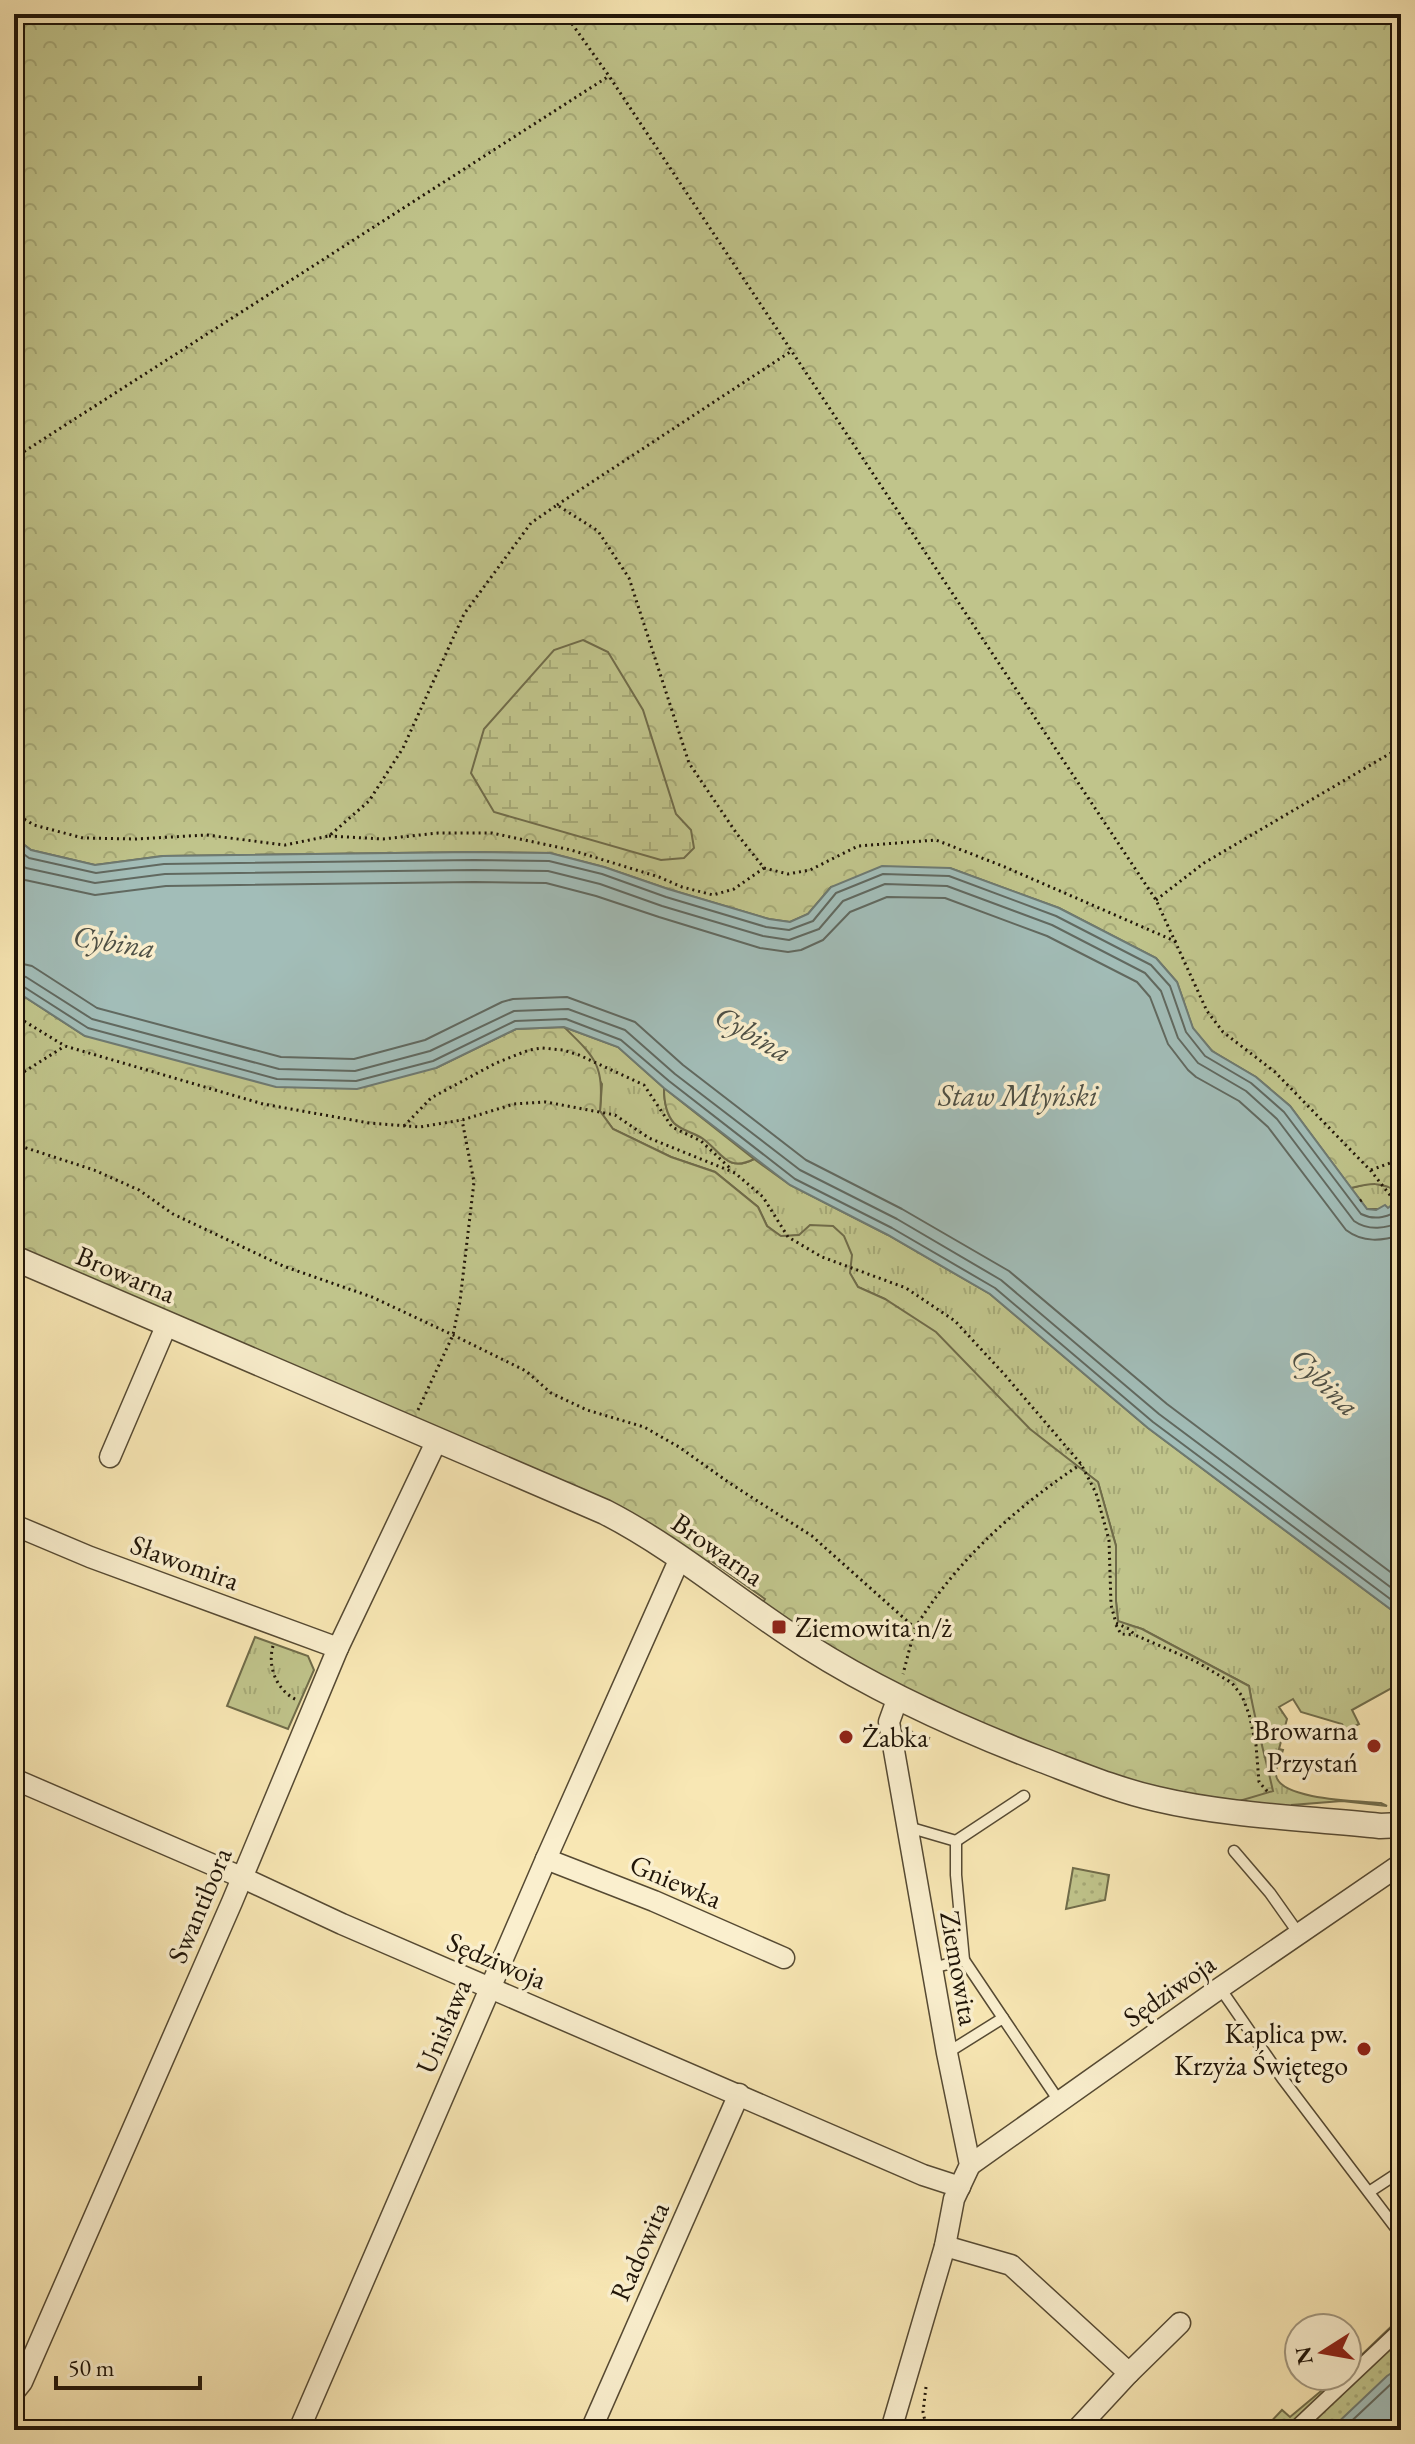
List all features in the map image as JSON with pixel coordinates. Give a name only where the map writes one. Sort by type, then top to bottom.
[{"type":"street","name":"Browarna","points":[[14,1258],[605,1512],[680,1558],[807,1646],[898,1697],[1001,1744],[1095,1780],[1157,1799],[1263,1814],[1380,1826],[1401,1825]]},
{"type":"street","points":[[110,1457],[167,1324]]},
{"type":"street","name":"Swantibora","points":[[14,2392],[22,2382],[232,1902],[338,1648],[437,1440]]},
{"type":"street","name":"Sławomira","points":[[14,1525],[90,1557],[338,1648]]},
{"type":"street","name":"Unisława","points":[[299,2430],[680,1558]]},
{"type":"street","name":"Ziemowita","points":[[898,1697],[889,1722],[947,2053],[970,2165]]},
{"type":"street","name":"Sędziwoja","points":[[14,1779],[923,2175],[960,2187]]},
{"type":"street","name":"Gniewka","points":[[546,1859],[654,1901],[784,1958]]},
{"type":"street","name":"Sędziwoja","points":[[970,2165],[1401,1864]]},
{"type":"street","name":"Radowita","points":[[591,2430],[739,2094]]},
{"type":"street","points":[[891,2430],[945,2246],[954,2199],[970,2165]]},
{"type":"street","points":[[945,2246],[1011,2265],[1129,2373]]},
{"type":"street","points":[[1079,2427],[1180,2323]]},
{"type":"street","points":[[1294,2430],[1401,2329]]},
{"type":"lane","points":[[907,1827],[956,1841],[1024,1796]]},
{"type":"lane","points":[[956,1841],[964,1960],[1059,2101]]},
{"type":"lane","points":[[1234,1851],[1270,1893],[1299,1934]]},
{"type":"lane","points":[[932,1968],[964,1960]]},
{"type":"lane","points":[[1220,1988],[1282,2078],[1401,2235]]},
{"type":"lane","points":[[947,2053],[1003,2018]]},
{"type":"lane","points":[[1369,2192],[1401,2171]]},
{"type":"path","points":[[565,14],[1156,900],[1207,1011],[1223,1032],[1275,1072],[1371,1171],[1401,1209]]},
{"type":"path","points":[[14,458],[609,76]]},
{"type":"path","points":[[329,836],[369,801],[403,748],[464,614],[531,523],[790,352]]},
{"type":"path","points":[[557,505],[598,531],[629,578],[689,763],[764,868],[788,874],[810,870],[858,846],[936,840],[1177,942]]},
{"type":"path","points":[[1156,900],[1204,863],[1401,747]]},
{"type":"path","points":[[14,813],[34,825],[83,838],[206,835],[285,845],[329,836],[383,839],[438,833],[492,833],[571,850],[713,895],[734,889],[764,868]]},
{"type":"path","points":[[14,1015],[65,1046],[263,1104],[369,1123],[420,1127],[462,1120],[514,1104],[546,1102],[615,1115],[649,1138],[735,1173]]},
{"type":"path","points":[[14,1078],[65,1046]]},
{"type":"path","points":[[404,1126],[431,1098],[516,1054],[542,1048],[579,1055],[644,1085],[672,1127],[701,1141],[763,1197],[788,1237],[822,1257],[906,1288],[955,1321],[1081,1464],[1096,1493],[1109,1540],[1111,1605],[1121,1634],[1135,1635],[1195,1661],[1232,1683],[1242,1696],[1256,1745],[1259,1782],[1264,1790],[1273,1795],[1260,1796]]},
{"type":"path","points":[[409,1428],[453,1335],[460,1301],[474,1182],[462,1120]]},
{"type":"path","points":[[14,1144],[94,1170],[139,1190],[173,1214],[283,1266],[372,1297],[453,1335],[526,1371],[551,1393],[587,1410],[644,1427],[812,1536],[915,1628]]},
{"type":"path","points":[[1371,1171],[1401,1159]]},
{"type":"path","points":[[898,1697],[915,1628],[928,1607],[991,1533],[1038,1493],[1081,1464]]},
{"type":"path","points":[[1116,1623],[1135,1635]]},
{"type":"path","points":[[274,1643],[270,1659],[276,1679],[288,1695],[301,1701]]},
{"type":"green space","points":[[14,14],[1401,14],[1401,1190],[1397,1193],[1387,1186],[1376,1184],[1351,1188],[1290,1106],[1256,1077],[1212,1051],[1193,1029],[1177,982],[1156,958],[1059,908],[950,868],[831,887],[808,914],[790,922],[769,919],[550,853],[163,856],[95,865],[31,850],[14,837]]},
{"type":"green space","points":[[583,640],[608,652],[643,710],[676,814],[691,830],[694,848],[684,858],[661,860],[494,812],[471,773],[484,729],[554,650]]},
{"type":"green space","points":[[14,990],[85,1036],[436,1068],[516,1029],[564,1027],[596,1063],[601,1083],[600,1111],[613,1129],[671,1157],[715,1172],[758,1207],[767,1226],[781,1236],[799,1235],[810,1225],[833,1226],[844,1236],[852,1255],[850,1273],[858,1287],[885,1299],[936,1332],[1030,1429],[1098,1482],[1116,1546],[1118,1621],[1142,1629],[1249,1686],[1273,1791],[1236,1802],[1179,1794],[1124,1781],[959,1717],[856,1664],[762,1604],[765,1599],[710,1560],[705,1565],[14,1248]]},
{"type":"green space","points":[[564,1027],[618,1047],[664,1088],[667,1111],[674,1123],[702,1138],[725,1159],[737,1164],[754,1159],[790,1185],[888,1235],[990,1294],[1148,1428],[1401,1617],[1401,1683],[1352,1710],[1359,1724],[1346,1731],[1342,1724],[1301,1712],[1293,1699],[1279,1707],[1287,1719],[1276,1772],[1281,1783],[1305,1794],[1387,1806],[1342,1801],[1292,1805],[1292,1808],[1236,1802],[1262,1745],[1256,1731],[1249,1686],[1142,1629],[1118,1622],[1116,1546],[1098,1482],[1030,1430],[885,1299],[858,1287],[850,1274],[799,1235],[781,1237],[767,1226],[758,1207],[715,1172],[671,1157],[613,1129],[600,1111],[602,1084]]},
{"type":"green space","points":[[664,1088],[754,1159],[745,1163],[731,1162],[702,1138],[677,1125],[667,1111]]},
{"type":"green space","points":[[1371,1183],[1393,1188],[1401,1198],[1388,1209],[1367,1209],[1351,1188]]},
{"type":"green space","points":[[255,1637],[308,1656],[314,1670],[288,1729],[227,1706]]},
{"type":"green space","points":[[1073,1868],[1109,1875],[1105,1900],[1066,1909]]},
{"type":"green space","points":[[1401,2317],[1401,2430],[1263,2430],[1282,2410],[1290,2417],[1320,2392],[1363,2392],[1363,2354]]},
{"type":"water","name":"Staw Młyński","points":[[14,837],[31,850],[95,865],[163,856],[550,853],[769,919],[790,922],[808,914],[831,887],[882,866],[950,868],[1059,908],[1156,958],[1177,982],[1193,1028],[1212,1051],[1256,1077],[1290,1106],[1367,1209],[1376,1210],[1385,1205],[1388,1208],[1401,1197],[1401,1617],[1148,1428],[990,1294],[888,1235],[790,1185],[664,1088],[618,1047],[564,1027],[516,1029],[436,1068],[357,1089],[276,1087],[85,1036],[14,990]]},
{"type":"water","points":[[1401,2367],[1401,2430],[1330,2430],[1387,2376]]},
{"type":"place","name":"Ziemowita n/ż","points":[[779,1627]]},
{"type":"place","name":"Żabka","points":[[846,1737]]},
{"type":"place","name":"Browarna Przystań","points":[[1374,1746]]},
{"type":"place","name":"Kaplica pw. Krzyża Świętego","points":[[1364,2049]]},
{"type":"water label","name":"Cybina","points":[[114,942]]},
{"type":"water label","name":"Cybina","points":[[753,1034]]},
{"type":"water label","name":"Cybina","points":[[1325,1382]]}]
